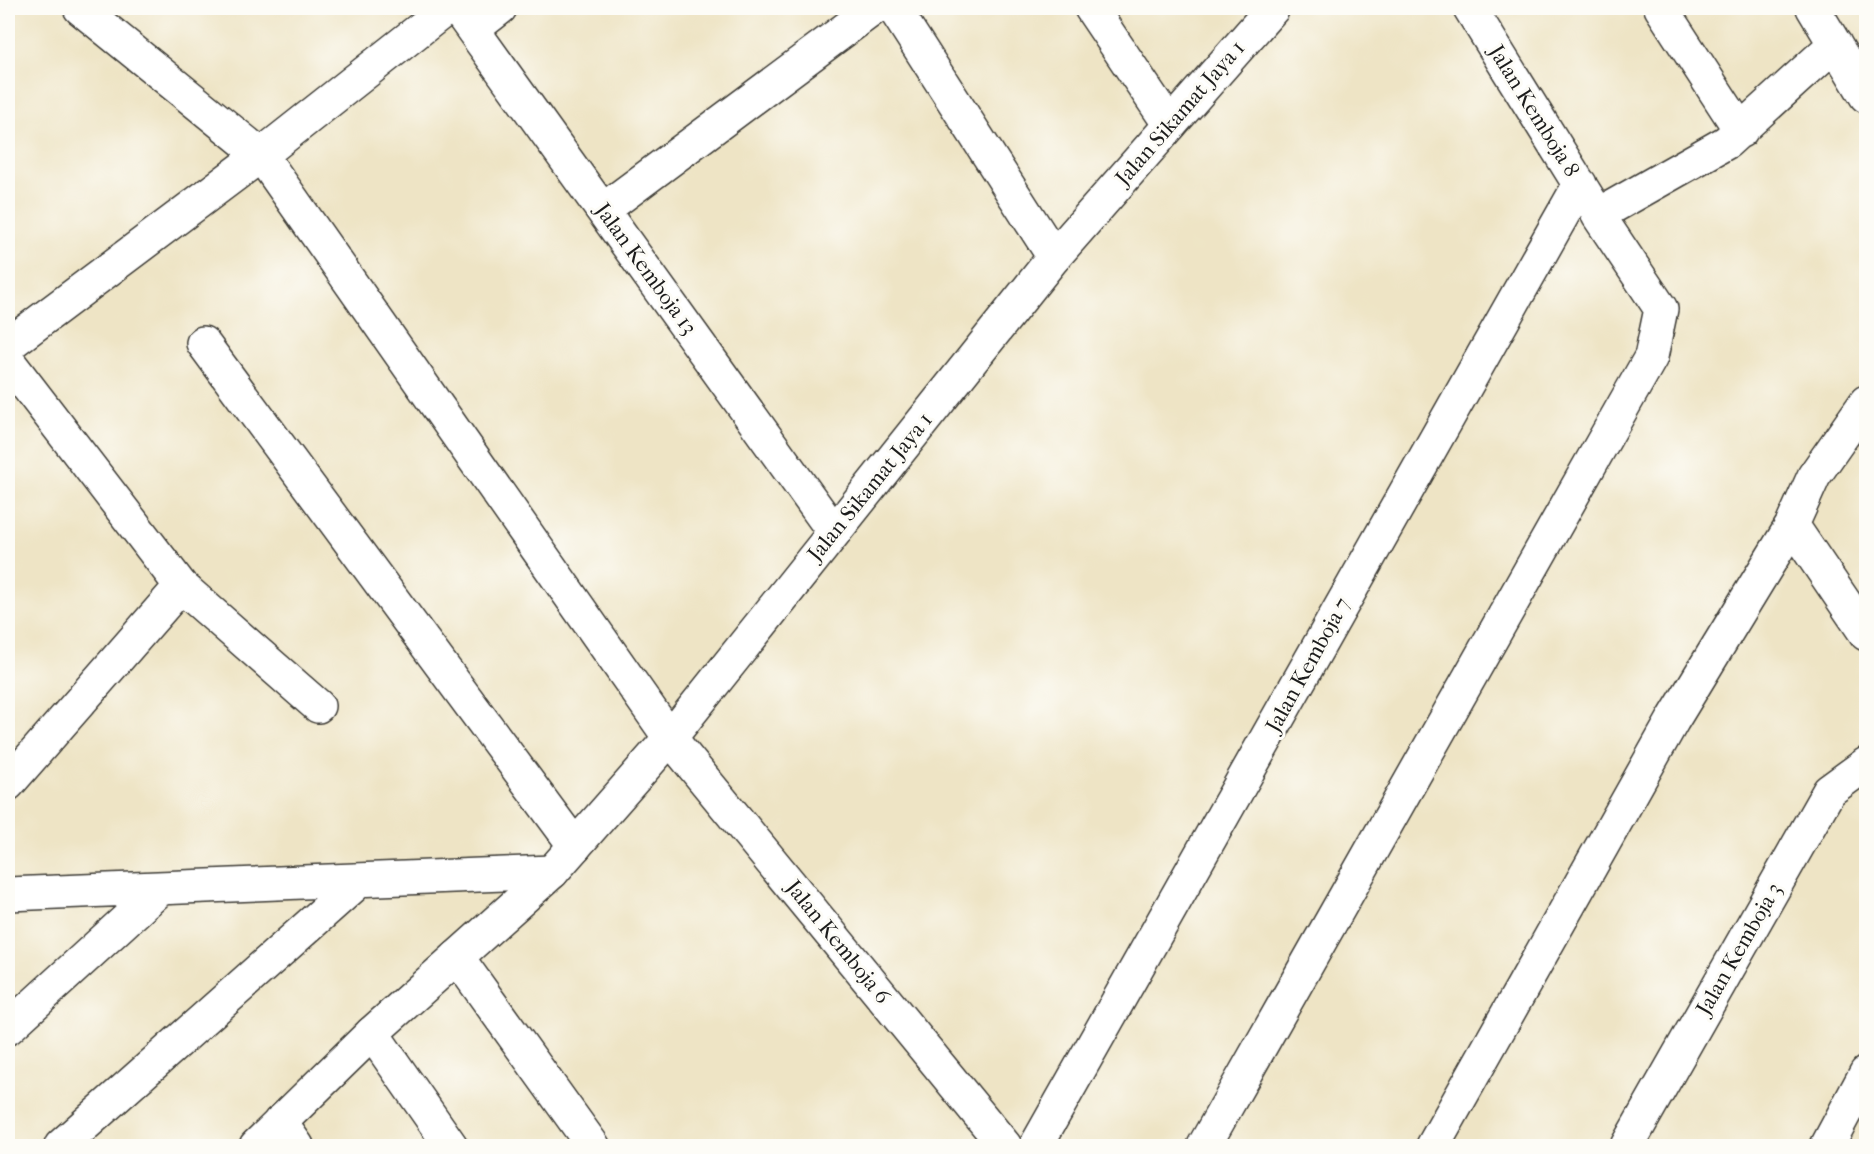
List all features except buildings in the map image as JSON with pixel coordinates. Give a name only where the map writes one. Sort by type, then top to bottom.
[{"type":"street","name":"Jalan Kemboja 6","points":[[80,8],[261,155],[670,738],[1005,1146]]},
{"type":"street","points":[[8,345],[261,155],[447,8]]},
{"type":"street","points":[[465,18],[500,8]]},
{"type":"street","points":[[603,210],[874,8]]},
{"type":"street","points":[[894,8],[1054,257]]},
{"type":"street","points":[[1091,8],[1170,125]]},
{"type":"street","name":"Jalan Sikamat Jaya 1","points":[[256,1146],[289,1134],[372,1033],[552,872],[670,738],[1054,257],[1273,8]]},
{"type":"street","name":"Jalan Kemboja 8","points":[[1204,1146],[1651,357],[1661,309],[1598,215],[1470,8]]},
{"type":"street","points":[[1661,8],[1741,131]]},
{"type":"street","points":[[1813,8],[1866,96]]},
{"type":"street","name":"Jalan Kemboja 13","points":[[465,18],[834,532]]},
{"type":"street","points":[[1598,215],[1727,142],[1835,44]]},
{"type":"street","name":"Jalan Kemboja 7","points":[[1036,1146],[1580,184]]},
{"type":"street","points":[[203,343],[574,846]]},
{"type":"street","points":[[8,362],[181,586],[318,706]]},
{"type":"street","points":[[1434,1146],[1672,720],[1792,525],[1814,476],[1866,402]]},
{"type":"street","points":[[1792,525],[1866,634]]},
{"type":"street","points":[[8,784],[181,586]]},
{"type":"street","name":"Jalan Kemboja 3","points":[[1627,1146],[1829,791],[1866,764]]},
{"type":"street","points":[[8,894],[552,872]]},
{"type":"street","points":[[61,1146],[360,880]]},
{"type":"street","points":[[8,1028],[160,889]]},
{"type":"street","points":[[457,957],[592,1146]]},
{"type":"street","points":[[372,1033],[451,1146]]},
{"type":"street","points":[[1827,1146],[1866,1073]]}]
